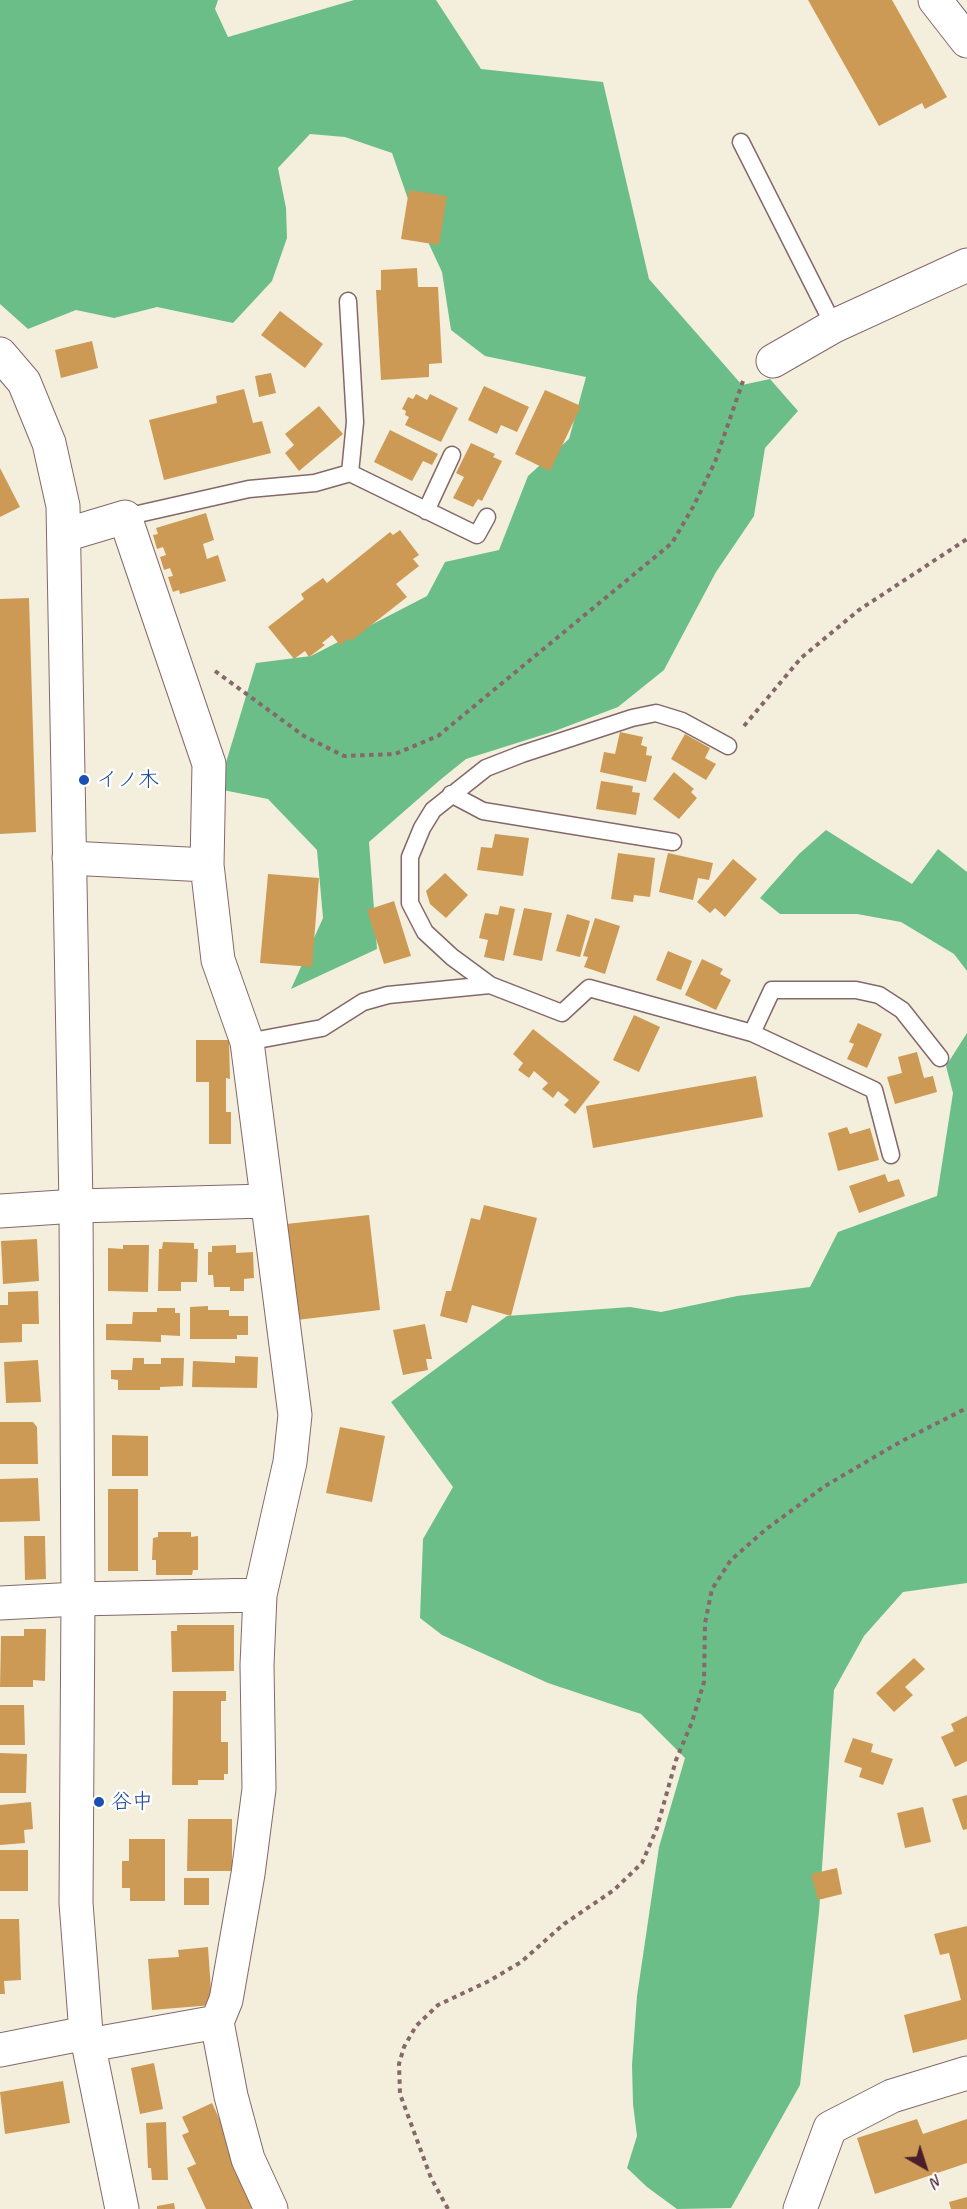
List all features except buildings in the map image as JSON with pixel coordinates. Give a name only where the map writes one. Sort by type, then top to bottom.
[{"type":"street","points":[[935,0],[967,41]]},
{"type":"street","points":[[773,361],[834,326],[967,265]]},
{"type":"street","points":[[0,354],[24,382],[49,443],[63,506],[65,535],[76,1206],[78,1599],[76,1903],[87,2039],[122,2209]]},
{"type":"street","points":[[65,535],[125,517],[209,764],[207,865],[218,960],[247,1042],[295,1415],[290,1462],[260,1595],[257,1665],[259,1789],[248,1874],[226,2000],[217,2022],[231,2096],[245,2149],[271,2209]]},
{"type":"street","points":[[69,858],[207,865]]},
{"type":"street","points":[[0,1211],[76,1206],[267,1201]]},
{"type":"street","points":[[0,1603],[260,1595]]},
{"type":"street","points":[[0,2050],[217,2022]]},
{"type":"street","points":[[800,2209],[830,2127],[892,2096],[967,2073]]},
{"type":"lane","points":[[741,142],[834,326]]},
{"type":"lane","points":[[348,301],[355,422],[350,473]]},
{"type":"lane","points":[[426,511],[452,455]]},
{"type":"lane","points":[[125,517],[249,489],[315,483],[350,473],[477,535],[487,517]]},
{"type":"lane","points":[[728,746],[682,721],[656,714],[632,718],[486,768],[433,810],[410,857],[410,903],[425,932],[452,957],[490,986],[562,1013],[589,987],[752,1033],[874,1090],[891,1155]]},
{"type":"lane","points":[[451,794],[483,811],[673,842]]},
{"type":"lane","points":[[247,1042],[322,1028],[363,1002],[388,995],[490,986]]},
{"type":"lane","points":[[752,1033],[772,990],[856,990],[879,995],[902,1010],[940,1058]]},
{"type":"path","points":[[210,667],[304,736],[344,756],[395,754],[438,736],[672,543],[715,462],[745,376],[773,361]]},
{"type":"path","points":[[728,746],[801,658],[860,609],[967,539]]},
{"type":"path","points":[[448,2209],[431,2178],[400,2094],[399,2064],[404,2048],[416,2026],[438,2005],[489,1981],[521,1962],[564,1924],[614,1890],[642,1863],[657,1828],[676,1760],[692,1722],[704,1682],[705,1623],[712,1589],[731,1560],[765,1530],[825,1485],[900,1442],[967,1408]]},
{"type":"green space","points":[[0,0],[218,0],[215,9],[228,37],[354,0],[436,0],[481,69],[603,82],[649,279],[742,385],[770,379],[798,411],[765,448],[754,516],[716,572],[664,670],[618,707],[555,731],[466,759],[440,780],[369,842],[377,949],[291,989],[323,918],[317,850],[268,799],[218,789],[256,663],[311,656],[427,596],[445,562],[499,550],[528,476],[569,439],[586,377],[485,356],[451,330],[442,272],[408,199],[392,153],[345,137],[310,134],[278,168],[286,208],[287,238],[272,281],[233,323],[157,307],[114,318],[76,310],[28,329],[0,304]]},
{"type":"green space","points":[[826,830],[912,884],[938,849],[967,872],[967,971],[954,954],[901,922],[857,914],[780,914],[760,898],[799,854]]},
{"type":"green space","points":[[967,1033],[967,1583],[903,1592],[864,1636],[834,1690],[819,1912],[800,2085],[731,2208],[677,2209],[647,2187],[627,2168],[637,2136],[632,2065],[637,1996],[659,1847],[685,1758],[641,1714],[548,1683],[442,1635],[420,1618],[423,1539],[453,1487],[391,1402],[507,1316],[630,1307],[661,1312],[737,1296],[810,1287],[838,1232],[937,1196],[953,1093],[946,1066]]},
{"type":"place","name":"イノ木","points":[[84,780]]},
{"type":"place","name":"谷中","points":[[99,1802]]}]
